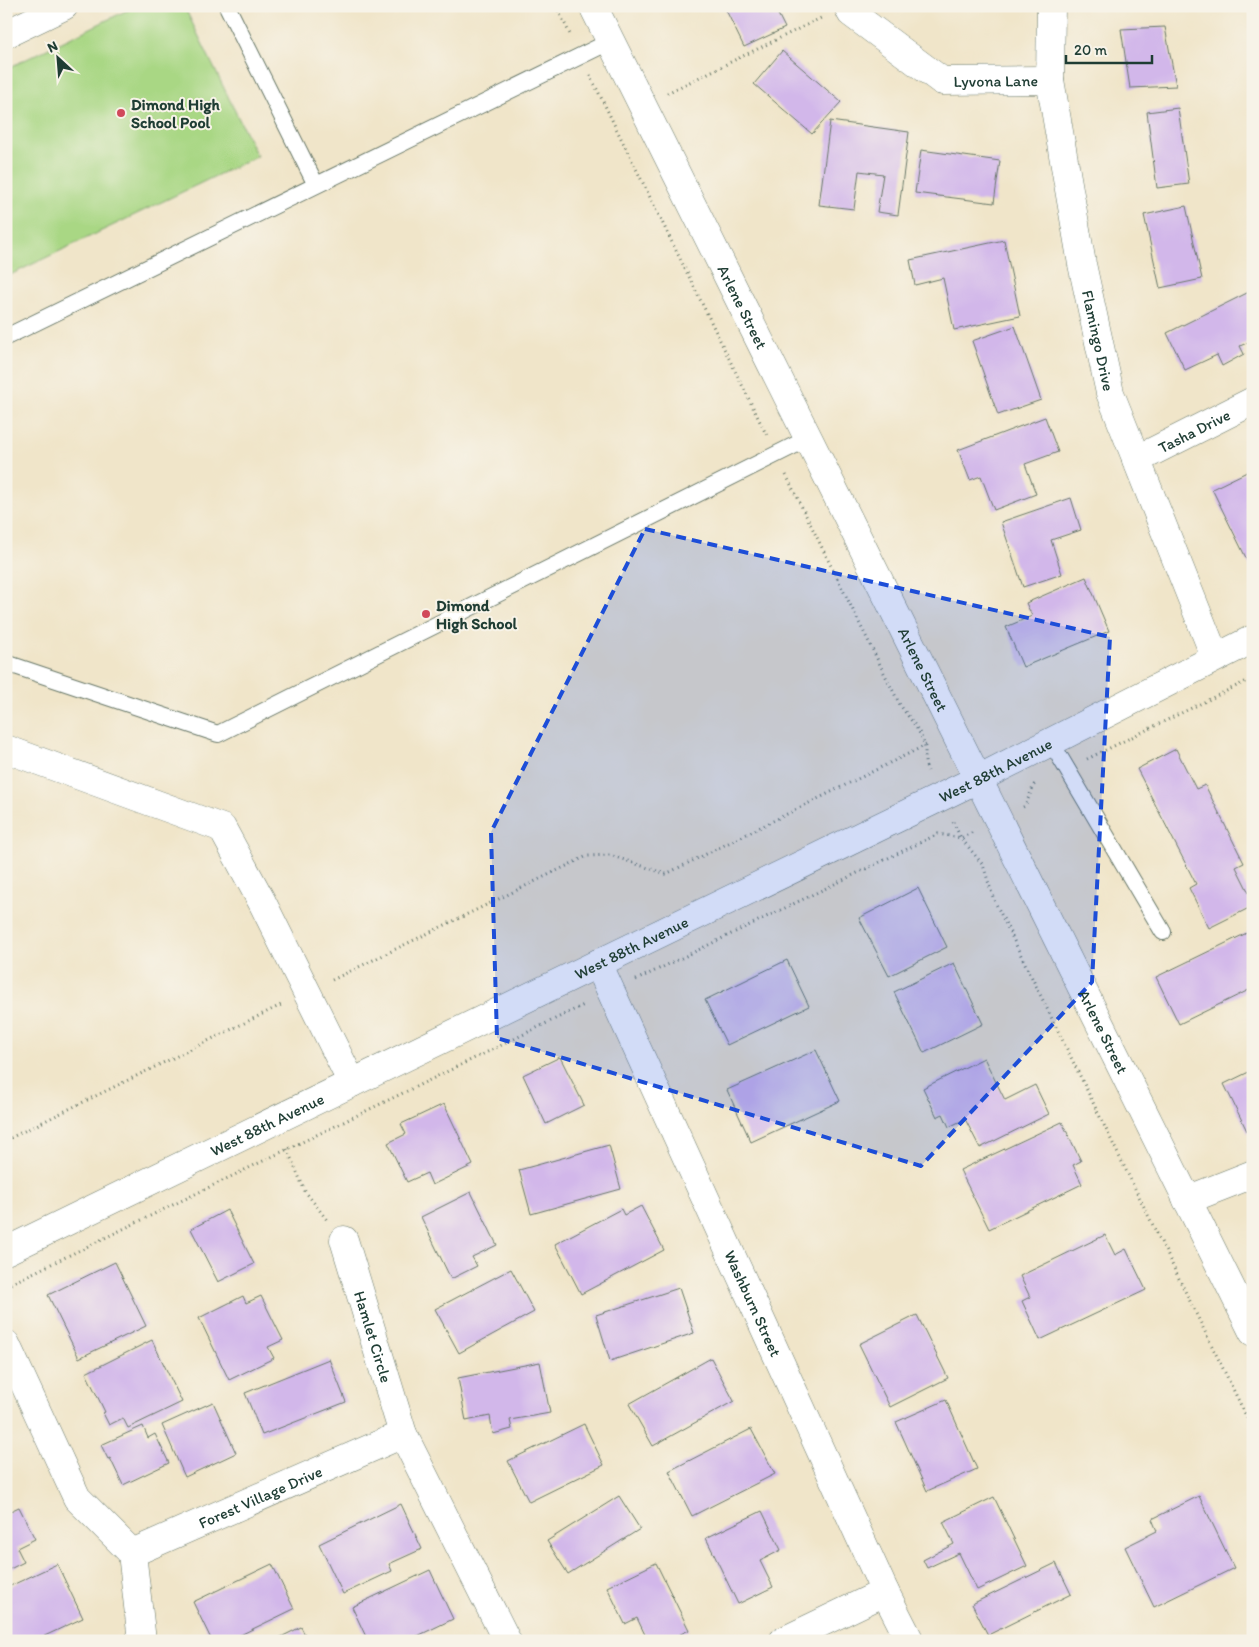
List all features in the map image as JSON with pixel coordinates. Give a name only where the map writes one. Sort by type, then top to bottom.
[{"type":"street","points":[[6,34],[64,6]]},
{"type":"street","name":"Arlene Street","points":[[593,6],[1253,1332]]},
{"type":"street","name":"Flamingo Drive","points":[[1051,6],[1050,80],[1082,264],[1110,393],[1214,657]]},
{"type":"street","name":"Lyvona Lane","points":[[837,10],[851,13],[942,81],[1050,80]]},
{"type":"street","name":"Tasha Drive","points":[[1136,460],[1253,401]]},
{"type":"street","name":"West 88th Avenue","points":[[6,1251],[978,779],[1214,657],[1253,639]]},
{"type":"street","points":[[6,749],[222,828],[262,902],[352,1083]]},
{"type":"street","name":"Washburn Street","points":[[598,963],[885,1592],[910,1641]]},
{"type":"street","points":[[1187,1200],[1253,1174]]},
{"type":"street","name":"Hamlet Circle","points":[[344,1240],[403,1434]]},
{"type":"street","points":[[6,1344],[77,1498],[132,1554],[142,1641]]},
{"type":"street","points":[[403,1434],[507,1641]]},
{"type":"street","name":"Forest Village Drive","points":[[132,1554],[403,1434]]},
{"type":"street","points":[[783,1641],[885,1592]]},
{"type":"lane","points":[[227,6],[316,185]]},
{"type":"lane","points":[[6,337],[611,41]]},
{"type":"lane","points":[[6,663],[218,734],[809,438]]},
{"type":"lane","points":[[1050,742],[1164,932]]},
{"type":"path","points":[[6,1140],[587,856],[610,855],[666,874],[924,746],[920,733],[899,703],[556,6]]},
{"type":"path","points":[[666,94],[837,10]]},
{"type":"path","points":[[1026,806],[1034,785],[1253,678]]},
{"type":"path","points":[[6,1286],[938,834],[961,838],[983,865],[994,900],[1253,1430]]},
{"type":"path","points":[[287,1149],[304,1191],[344,1240]]},
{"type":"highlighted area","points":[[645,529],[1110,637],[1092,982],[921,1166],[497,1038],[491,832]]},
{"type":"green space","name":"Dimond High School Pool","points":[[136,6],[184,6],[257,156],[6,277],[6,69]]},
{"type":"building","points":[[724,6],[774,6],[785,28],[744,47]]},
{"type":"building","points":[[1165,27],[1176,86],[1130,88],[1121,29]]},
{"type":"building","points":[[782,51],[841,102],[812,134],[754,84]]},
{"type":"building","points":[[1178,108],[1189,184],[1157,188],[1147,112]]},
{"type":"building","points":[[830,121],[909,132],[898,215],[877,212],[883,174],[859,171],[854,209],[819,205]]},
{"type":"building","points":[[921,150],[1000,161],[994,203],[915,193]]},
{"type":"building","points":[[1186,206],[1202,279],[1160,288],[1144,215]]},
{"type":"building","points":[[1004,240],[1020,316],[954,330],[943,278],[915,285],[910,260]]},
{"type":"building","points":[[1249,292],[1253,300],[1253,340],[1240,346],[1244,354],[1222,366],[1217,355],[1185,370],[1167,333]]},
{"type":"building","points":[[1015,326],[1041,400],[998,415],[972,341]]},
{"type":"building","points":[[1045,417],[1058,452],[1025,464],[1036,494],[994,510],[981,476],[970,480],[958,450]]},
{"type":"building","points":[[1251,470],[1253,472],[1253,572],[1212,489]]},
{"type":"building","points":[[1071,498],[1081,530],[1051,540],[1062,574],[1023,587],[1001,522]]},
{"type":"building","points":[[1086,577],[1109,631],[1023,667],[1006,627],[1032,616],[1026,603]]},
{"type":"building","points":[[1176,749],[1196,789],[1205,785],[1244,863],[1236,867],[1253,901],[1253,906],[1209,928],[1189,888],[1196,884],[1137,769]]},
{"type":"building","points":[[918,888],[947,947],[889,976],[859,918]]},
{"type":"building","points":[[1253,930],[1253,988],[1179,1024],[1156,977]]},
{"type":"building","points":[[787,960],[809,1006],[727,1045],[705,1000]]},
{"type":"building","points":[[954,963],[983,1024],[924,1053],[894,992]]},
{"type":"building","points":[[816,1050],[840,1101],[751,1142],[727,1090]]},
{"type":"building","points":[[560,1057],[584,1105],[546,1124],[523,1075]]},
{"type":"building","points":[[984,1058],[1005,1100],[1035,1085],[1049,1114],[980,1148],[965,1119],[949,1127],[943,1114],[937,1117],[923,1088]]},
{"type":"building","points":[[1253,1070],[1253,1131],[1248,1133],[1224,1084]]},
{"type":"building","points":[[444,1104],[473,1165],[432,1185],[427,1173],[407,1182],[388,1143],[406,1134],[401,1124]]},
{"type":"building","points":[[1062,1122],[1081,1161],[1073,1165],[1082,1184],[989,1229],[960,1170]]},
{"type":"building","points":[[609,1145],[621,1189],[531,1214],[519,1170]]},
{"type":"building","points":[[471,1192],[497,1245],[472,1257],[477,1266],[451,1279],[421,1217]]},
{"type":"building","points":[[641,1206],[664,1250],[581,1294],[555,1244],[621,1209],[624,1215]]},
{"type":"building","points":[[227,1210],[254,1264],[218,1282],[191,1229]]},
{"type":"building","points":[[1105,1235],[1115,1255],[1126,1249],[1146,1290],[1040,1340],[1022,1301],[1030,1297],[1020,1276]]},
{"type":"building","points":[[115,1262],[146,1326],[79,1358],[48,1295]]},
{"type":"building","points":[[511,1269],[534,1312],[459,1353],[435,1309]]},
{"type":"building","points":[[679,1288],[694,1333],[610,1361],[596,1315]]},
{"type":"building","points":[[243,1296],[246,1303],[261,1296],[283,1340],[268,1347],[274,1358],[229,1380],[199,1318]]},
{"type":"building","points":[[917,1315],[948,1378],[890,1407],[859,1344]]},
{"type":"building","points":[[152,1340],[182,1402],[128,1428],[123,1418],[109,1425],[103,1413],[105,1412],[86,1373]]},
{"type":"building","points":[[711,1358],[734,1401],[653,1446],[629,1404]]},
{"type":"building","points":[[329,1359],[346,1402],[262,1435],[245,1393]]},
{"type":"building","points":[[540,1362],[550,1413],[510,1420],[512,1429],[493,1434],[490,1416],[466,1421],[458,1378]]},
{"type":"building","points":[[946,1400],[977,1469],[927,1491],[896,1422]]},
{"type":"building","points":[[213,1402],[236,1453],[185,1477],[162,1425]]},
{"type":"building","points":[[584,1424],[604,1465],[529,1502],[508,1461]]},
{"type":"building","points":[[143,1426],[148,1438],[155,1434],[169,1463],[123,1485],[110,1458],[108,1459],[101,1445]]},
{"type":"building","points":[[751,1429],[775,1474],[692,1516],[669,1471]]},
{"type":"building","points":[[619,1496],[640,1529],[568,1574],[547,1541]]},
{"type":"building","points":[[1199,1496],[1234,1568],[1154,1607],[1125,1547],[1157,1531],[1152,1519]]},
{"type":"building","points":[[994,1497],[1027,1566],[977,1590],[959,1553],[927,1568],[923,1560],[954,1544],[943,1522]]},
{"type":"building","points":[[401,1504],[422,1549],[389,1564],[392,1571],[343,1594],[319,1544]]},
{"type":"building","points":[[19,1507],[35,1539],[17,1548],[24,1562],[6,1571],[6,1513]]},
{"type":"building","points":[[762,1511],[781,1550],[760,1561],[773,1587],[738,1604],[706,1538]]},
{"type":"building","points":[[656,1563],[689,1630],[666,1641],[648,1641],[637,1618],[625,1624],[607,1587]]},
{"type":"building","points":[[1056,1563],[1071,1594],[988,1635],[972,1604]]},
{"type":"building","points":[[57,1564],[83,1618],[34,1641],[10,1641],[6,1634],[6,1588]]},
{"type":"building","points":[[272,1564],[294,1609],[228,1641],[212,1641],[193,1602]]},
{"type":"building","points":[[430,1570],[453,1619],[407,1641],[368,1641],[352,1607]]},
{"type":"building","points":[[301,1627],[308,1641],[273,1641]]},
{"type":"place","name":"Dimond High School Pool","points":[[121,113]]},
{"type":"place","name":"Dimond High School","points":[[426,614]]}]
